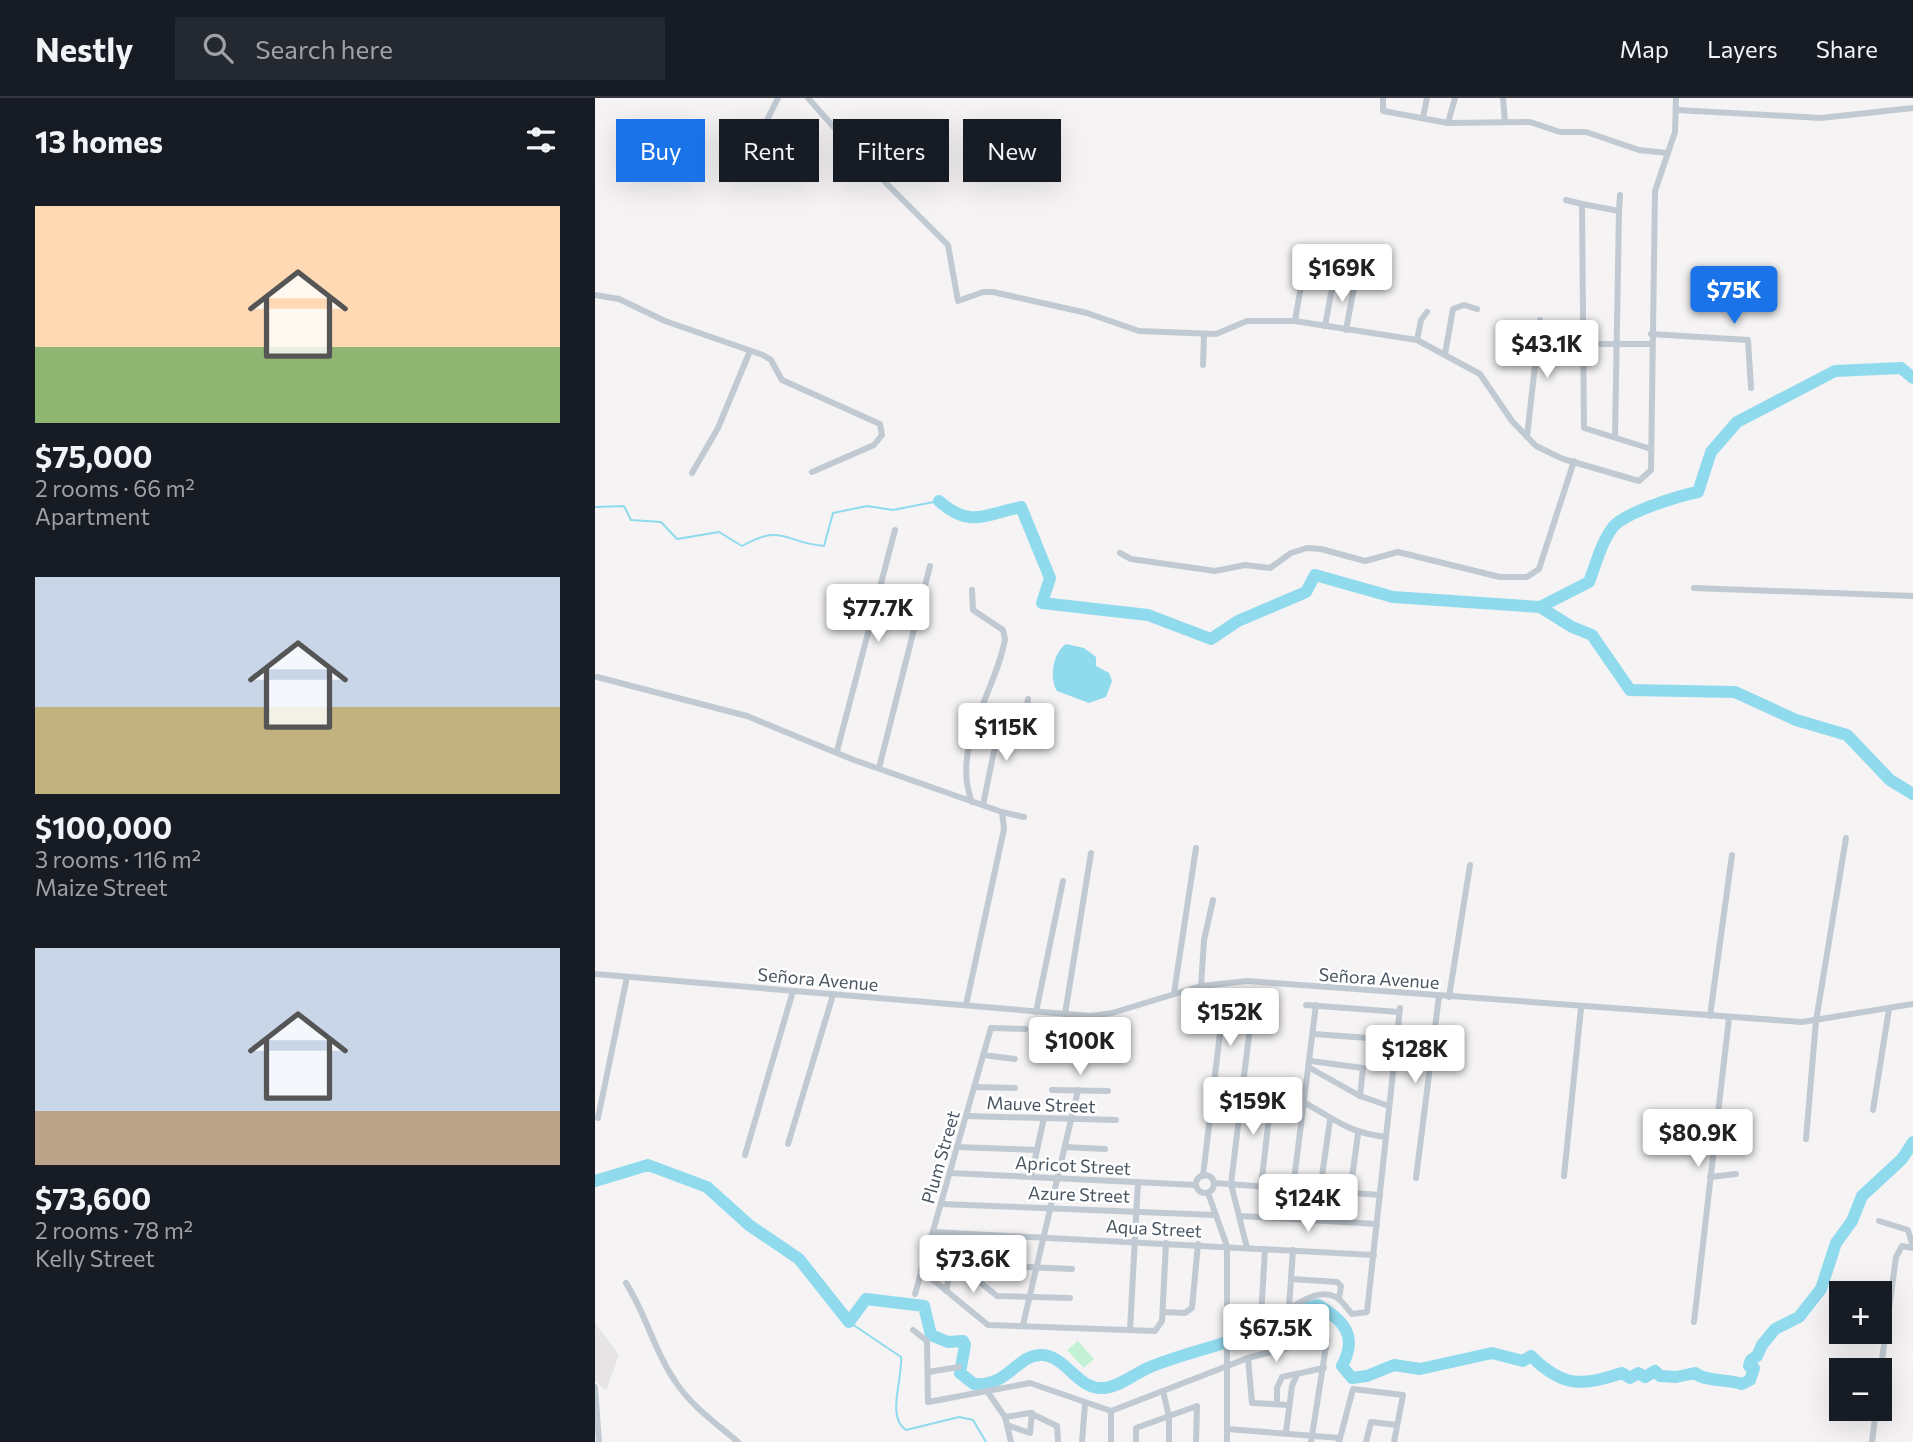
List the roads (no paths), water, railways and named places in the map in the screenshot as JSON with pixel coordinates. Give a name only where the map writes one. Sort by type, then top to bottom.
[{"type":"street","points":[[768,119],[778,98]]},
{"type":"street","points":[[808,98],[871,169],[948,246],[958,301],[983,292],[993,292],[1087,313],[1125,329],[1204,335],[1223,332],[1247,321],[1295,321],[1417,340],[1480,374],[1536,446],[1639,481],[1651,470],[1655,191],[1675,132],[1676,98]]},
{"type":"street","points":[[1383,98],[1383,111],[1448,123],[1530,122],[1560,132],[1586,132],[1631,147],[1667,153]]},
{"type":"street","points":[[1423,117],[1426,98]]},
{"type":"street","points":[[1448,123],[1455,98]]},
{"type":"street","points":[[1503,98],[1504,122]]},
{"type":"street","points":[[1677,110],[1821,118],[1913,108]]},
{"type":"street","points":[[1615,437],[1620,195]]},
{"type":"street","points":[[1566,200],[1619,211]]},
{"type":"street","points":[[1582,204],[1584,429],[1651,449]]},
{"type":"street","points":[[1346,330],[1360,256]]},
{"type":"street","points":[[1295,321],[1303,274]]},
{"type":"street","points":[[1325,326],[1334,277]]},
{"type":"street","points":[[596,298],[619,299],[666,321],[771,360],[782,380],[880,424],[883,435],[874,445],[812,472]]},
{"type":"street","points":[[1445,354],[1454,309],[1464,305],[1476,309]]},
{"type":"street","points":[[1417,340],[1421,320],[1427,312]]},
{"type":"street","points":[[1527,437],[1540,320]]},
{"type":"street","points":[[1651,334],[1748,340],[1751,388]]},
{"type":"street","points":[[1203,365],[1204,335]]},
{"type":"street","points":[[1583,344],[1651,344]]},
{"type":"street","points":[[692,473],[718,428],[750,351]]},
{"type":"street","points":[[1120,553],[1131,559],[1207,571],[1245,565],[1270,568],[1291,553],[1307,548],[1365,561],[1398,552],[1500,577],[1527,577],[1539,569],[1574,461]]},
{"type":"street","points":[[837,751],[895,530]]},
{"type":"street","points":[[879,768],[930,566]]},
{"type":"street","points":[[1694,588],[1913,596]]},
{"type":"street","points":[[972,590],[973,610],[1003,630],[1005,639],[997,668],[980,707],[967,761],[966,789],[972,802]]},
{"type":"street","points":[[597,677],[747,716],[972,802],[1024,817]]},
{"type":"street","points":[[1023,727],[1028,699]]},
{"type":"street","points":[[983,805],[1000,722],[1034,729]]},
{"type":"street","points":[[966,1005],[1004,829],[1002,812]]},
{"type":"street","points":[[1807,1139],[1816,1021],[1846,838]]},
{"type":"street","points":[[1174,993],[1196,848]]},
{"type":"street","points":[[1065,1014],[1091,853]]},
{"type":"street","points":[[1710,1016],[1732,855]]},
{"type":"street","points":[[1449,997],[1470,865]]},
{"type":"street","points":[[1036,1012],[1063,881]]},
{"type":"street","points":[[1201,986],[1204,940],[1213,900]]},
{"type":"street","name":"Señora Avenue","points":[[595,974],[1065,1014],[1112,1013],[1201,986],[1247,981],[1581,1008],[1816,1021],[1913,1003]]},
{"type":"street","points":[[598,1118],[627,977]]},
{"type":"street","points":[[745,1155],[793,991]]},
{"type":"street","points":[[788,1144],[833,995]]},
{"type":"street","points":[[1416,1178],[1439,996]]},
{"type":"street","points":[[1247,1248],[1231,1184],[1253,1002]]},
{"type":"street","points":[[1209,1193],[1199,1192],[1196,1185],[1203,1175],[1222,1016],[1232,1004],[1270,1003]]},
{"type":"street","points":[[1265,1249],[1260,1315],[1266,1318],[1289,1307],[1327,1296],[1339,1299],[1352,1314],[1367,1312],[1400,1010],[1306,1004]]},
{"type":"street","points":[[1293,1188],[1302,1102],[1311,1065],[1316,1005]]},
{"type":"street","points":[[1564,1176],[1581,1008]]},
{"type":"street","points":[[1873,1110],[1889,1009]]},
{"type":"street","points":[[1694,1322],[1728,1018]]},
{"type":"street","name":"Plum Street","points":[[915,1294],[991,1028],[1025,1029]]},
{"type":"street","points":[[1314,1034],[1397,1040]]},
{"type":"street","points":[[983,1055],[1015,1059]]},
{"type":"street","points":[[1311,1065],[1360,1096],[1389,1106]]},
{"type":"street","points":[[1311,1065],[1363,1068],[1360,1096]]},
{"type":"street","points":[[1214,1081],[1272,1092],[1302,1102],[1358,1134],[1386,1138]]},
{"type":"street","points":[[974,1087],[1015,1088]]},
{"type":"street","points":[[1052,1090],[1108,1091]]},
{"type":"street","points":[[1024,1325],[1028,1296],[1078,1090]]},
{"type":"street","points":[[1261,1186],[1272,1092]]},
{"type":"street","name":"Mauve Street","points":[[966,1116],[1116,1120]]},
{"type":"street","points":[[1031,1177],[1044,1118]]},
{"type":"street","points":[[1320,1190],[1330,1120]]},
{"type":"street","points":[[1350,1192],[1358,1134]]},
{"type":"street","points":[[957,1147],[1037,1150]]},
{"type":"street","points":[[1065,1147],[1105,1149]]},
{"type":"street","name":"Apricot Street","points":[[950,1173],[1196,1185]]},
{"type":"street","points":[[1710,1177],[1736,1174]]},
{"type":"street","points":[[1203,1175],[1209,1176],[1214,1183]]},
{"type":"street","points":[[1130,1330],[1138,1182]]},
{"type":"street","points":[[1214,1183],[1380,1195]]},
{"type":"street","points":[[1214,1183],[1209,1193],[1227,1246],[1227,1442]]},
{"type":"street","name":"Azure Street","points":[[941,1204],[1051,1206],[1215,1215]]},
{"type":"street","points":[[1240,1216],[1377,1224]]},
{"type":"street","points":[[1879,1221],[1908,1230],[1913,1247],[1902,1246],[1898,1250],[1892,1290]]},
{"type":"street","name":"Aqua Street","points":[[933,1232],[1374,1255]]},
{"type":"street","points":[[921,1270],[988,1325],[1155,1331],[1160,1328],[1163,1312],[1166,1243]]},
{"type":"street","points":[[1163,1312],[1185,1313],[1192,1308],[1198,1244]]},
{"type":"street","points":[[1289,1307],[1293,1250]]},
{"type":"street","points":[[946,1291],[951,1268],[957,1264],[1072,1269]]},
{"type":"street","points":[[957,1264],[997,1296],[1070,1298]]},
{"type":"street","points":[[1291,1279],[1337,1282],[1341,1286],[1339,1299]]},
{"type":"street","points":[[626,1283],[637,1299],[675,1382],[695,1405],[738,1442]]},
{"type":"street","points":[[913,1330],[927,1341],[928,1402],[1030,1383],[1085,1404],[1111,1410],[1227,1364],[1297,1344],[1327,1340],[1311,1438]]},
{"type":"street","points":[[1248,1358],[1252,1403],[1289,1405]]},
{"type":"street","points":[[928,1373],[959,1367]]},
{"type":"street","points":[[1277,1404],[1277,1388],[1282,1377],[1324,1368]]},
{"type":"street","points":[[1286,1432],[1297,1374]]},
{"type":"street","points":[[596,1389],[599,1442]]},
{"type":"street","points":[[1227,1429],[1286,1432],[1311,1438],[1340,1440],[1350,1393],[1353,1389],[1376,1390],[1403,1395],[1394,1442]]},
{"type":"street","points":[[987,1391],[1005,1417],[1011,1442]]},
{"type":"street","points":[[1163,1391],[1169,1417],[1169,1442]]},
{"type":"street","points":[[1082,1442],[1085,1404]]},
{"type":"street","points":[[1136,1442],[1136,1428],[1197,1406],[1196,1442]]},
{"type":"street","points":[[1111,1410],[1111,1442]]},
{"type":"street","points":[[1005,1417],[1032,1413],[1057,1426],[1058,1442]]},
{"type":"street","points":[[1007,1425],[1030,1433],[1032,1413]]},
{"type":"street","points":[[1872,1442],[1875,1421]]},
{"type":"street","points":[[1366,1442],[1371,1422],[1397,1425]]},
{"type":"water","points":[[1066,644],[1084,648],[1096,657],[1096,666],[1109,673],[1112,681],[1106,697],[1089,703],[1057,691],[1053,679],[1055,659]]},
{"type":"waterway","points":[[1540,607],[1589,582],[1605,540],[1620,521],[1653,505],[1698,492],[1711,452],[1737,422],[1835,371],[1901,368],[1913,378]]},
{"type":"waterway","points":[[595,507],[624,506],[631,520],[661,522],[677,539],[719,532],[742,546],[755,539],[776,535],[824,546],[833,513],[867,506],[893,510],[939,501]]},
{"type":"waterway","points":[[939,501],[968,517],[987,516],[1021,507],[1050,578],[1042,603],[1148,615],[1211,639],[1238,621],[1306,592],[1315,575],[1393,597],[1540,607],[1572,627],[1592,635],[1630,690],[1735,692],[1796,720],[1847,735],[1890,780],[1913,794]]},
{"type":"waterway","points":[[595,1181],[648,1165],[707,1187],[749,1225],[799,1259],[849,1322],[866,1299],[924,1306],[931,1335],[948,1342],[963,1341],[965,1345],[960,1373],[974,1384],[995,1381],[1024,1360],[1040,1355],[1057,1360],[1086,1384],[1110,1387],[1161,1363],[1241,1337],[1293,1313],[1318,1305],[1335,1317],[1346,1331],[1349,1346],[1342,1366],[1352,1378],[1367,1376],[1394,1365],[1420,1369],[1492,1353],[1523,1361],[1531,1356],[1553,1374],[1573,1381],[1584,1382],[1622,1373],[1630,1378],[1638,1373],[1645,1377],[1655,1371],[1660,1376],[1676,1377],[1695,1373],[1705,1378],[1742,1384],[1750,1380],[1754,1368],[1749,1366],[1751,1360],[1757,1356],[1775,1329],[1799,1317],[1821,1289],[1836,1243],[1852,1221],[1862,1196],[1902,1159],[1913,1142]]},
{"type":"waterway","points":[[849,1322],[901,1357],[896,1407],[900,1424],[906,1430],[959,1417],[973,1420],[986,1442]]}]
